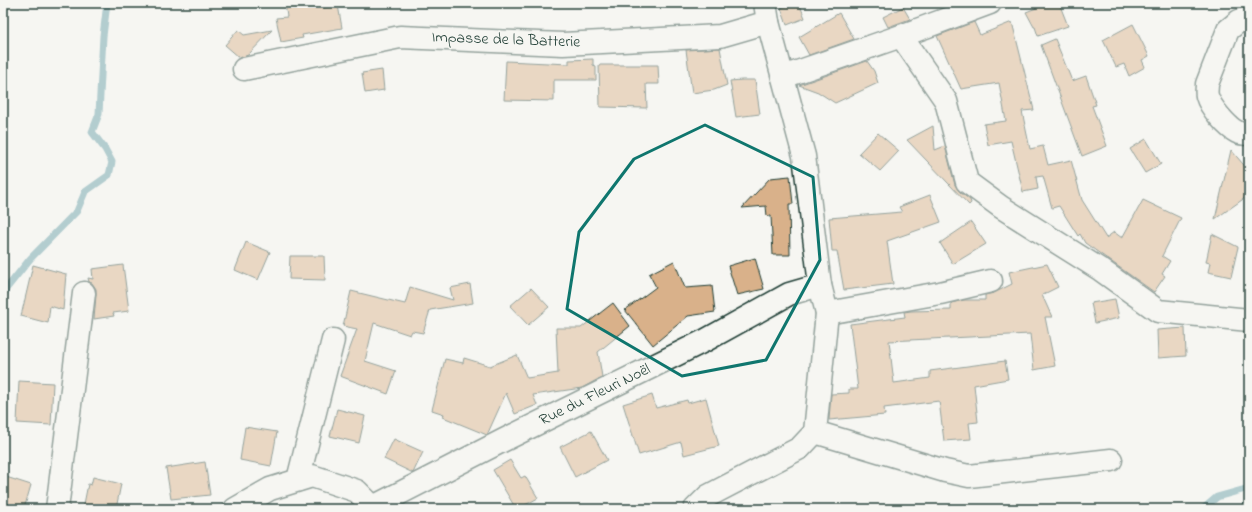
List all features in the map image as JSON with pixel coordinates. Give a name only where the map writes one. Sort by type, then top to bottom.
[{"type":"street","points":[[783,77],[901,36],[984,4]]},
{"type":"street","points":[[695,509],[708,496],[800,448],[815,432],[827,313],[820,285],[804,156],[767,12]]},
{"type":"street","name":"Impasse de la Batterie","points":[[244,70],[400,37],[563,44],[720,36],[767,12]]},
{"type":"street","points":[[1249,17],[1239,21],[1228,30],[1207,84],[1206,91],[1212,106],[1229,127],[1238,133],[1249,134]]},
{"type":"street","points":[[901,36],[946,101],[967,182],[1002,207],[1101,270],[1158,311],[1249,320]]},
{"type":"street","points":[[827,313],[940,293],[991,281]]},
{"type":"street","name":"Rue du Fleuri Noël","points":[[372,508],[504,440],[692,347],[789,294],[820,285]]},
{"type":"street","points":[[57,509],[84,293]]},
{"type":"street","points":[[298,480],[333,340]]},
{"type":"street","points":[[815,432],[945,471],[969,476],[1111,460]]},
{"type":"street","points":[[235,509],[270,489],[312,476],[357,491],[372,508]]},
{"type":"highlighted area","points":[[705,125],[813,177],[820,260],[766,360],[682,376],[567,309],[579,232],[634,159]]},
{"type":"building","points":[[285,3],[323,3],[324,8],[338,5],[342,28],[302,35],[303,38],[281,42],[276,18],[287,17]]},
{"type":"building","points":[[794,3],[799,3],[805,18],[787,25],[781,8]]},
{"type":"building","points":[[1049,3],[1059,3],[1068,26],[1038,36],[1035,27],[1026,12]]},
{"type":"building","points":[[903,7],[910,19],[888,27],[883,17]]},
{"type":"building","points":[[839,13],[854,39],[809,55],[799,37]]},
{"type":"building","points":[[974,22],[980,35],[1012,22],[1034,110],[1022,111],[1030,149],[1043,146],[1048,165],[1071,160],[1082,200],[1106,238],[1114,232],[1122,238],[1143,200],[1181,218],[1162,256],[1170,261],[1162,274],[1165,276],[1154,292],[1085,243],[1080,234],[1078,236],[1059,206],[1052,208],[1043,176],[1036,177],[1038,189],[1023,192],[1011,141],[988,145],[984,124],[1006,121],[999,83],[961,89],[937,36]]},
{"type":"building","points":[[1133,24],[1149,56],[1142,60],[1145,67],[1129,76],[1124,64],[1116,67],[1103,40]]},
{"type":"building","points":[[238,30],[244,35],[272,30],[248,55],[240,58],[225,45]]},
{"type":"building","points":[[1055,39],[1072,81],[1086,76],[1096,105],[1092,106],[1107,146],[1082,156],[1041,45]]},
{"type":"building","points":[[720,48],[727,85],[714,90],[692,93],[686,50]]},
{"type":"building","points":[[593,59],[593,65],[596,66],[596,80],[554,80],[554,101],[504,100],[506,61],[569,64],[569,60]]},
{"type":"building","points":[[867,61],[874,71],[878,83],[835,103],[818,92],[799,85]]},
{"type":"building","points":[[599,65],[658,65],[659,84],[646,84],[647,108],[600,107]]},
{"type":"building","points":[[382,70],[384,90],[365,93],[362,73]]},
{"type":"building","points":[[755,80],[760,114],[736,117],[730,81]]},
{"type":"building","points":[[933,126],[935,150],[945,146],[955,185],[960,192],[970,200],[971,203],[969,205],[907,140]]},
{"type":"building","points":[[878,133],[899,151],[880,171],[859,153]]},
{"type":"building","points":[[1146,139],[1161,164],[1145,173],[1130,149]]},
{"type":"building","points":[[1231,150],[1249,171],[1249,195],[1215,219]]},
{"type":"building","points":[[790,176],[793,204],[789,204],[790,255],[773,255],[771,216],[767,216],[766,206],[742,208],[770,178]]},
{"type":"building","points":[[930,195],[941,222],[887,241],[893,284],[844,290],[837,251],[832,251],[829,218],[902,212],[899,207]]},
{"type":"building","points":[[971,222],[986,244],[953,264],[940,243]]},
{"type":"building","points":[[1212,234],[1238,247],[1231,277],[1208,272],[1210,263],[1206,262]]},
{"type":"building","points":[[246,242],[270,252],[258,280],[235,270]]},
{"type":"building","points":[[290,256],[324,256],[325,280],[289,279]]},
{"type":"building","points":[[755,258],[764,289],[737,295],[728,266]]},
{"type":"building","points":[[674,261],[685,288],[712,286],[715,312],[688,316],[653,345],[625,310],[656,287],[649,274]]},
{"type":"building","points":[[1047,264],[1058,287],[1042,295],[1052,317],[1045,317],[1055,366],[1034,370],[1030,334],[889,341],[894,383],[930,378],[930,371],[1005,361],[1008,379],[974,385],[978,422],[969,423],[971,439],[944,441],[939,401],[884,408],[885,415],[829,420],[831,394],[849,393],[849,389],[858,389],[850,324],[905,317],[904,312],[911,311],[951,310],[951,303],[964,300],[985,300],[985,295],[994,293],[1012,284],[1009,272]]},
{"type":"building","points":[[33,265],[66,274],[63,310],[50,306],[48,323],[21,316]]},
{"type":"building","points":[[123,265],[129,311],[113,313],[114,316],[94,319],[96,289],[92,283],[89,282],[88,278],[93,279],[92,269]]},
{"type":"building","points":[[470,284],[473,303],[430,310],[423,333],[412,331],[410,335],[374,323],[365,361],[396,371],[388,394],[340,376],[357,329],[343,326],[351,291],[405,304],[410,287],[453,300],[450,288]]},
{"type":"building","points":[[531,288],[549,307],[528,325],[510,306]]},
{"type":"building","points":[[1115,299],[1119,318],[1095,323],[1091,303]]},
{"type":"building","points":[[613,303],[630,326],[598,352],[602,377],[582,388],[533,395],[537,405],[515,414],[506,393],[487,435],[443,417],[444,414],[432,410],[445,359],[463,363],[464,358],[490,366],[517,355],[527,378],[558,373],[556,328],[581,328]]},
{"type":"building","points":[[1185,328],[1186,356],[1158,358],[1157,330]]},
{"type":"building","points":[[19,381],[53,383],[51,425],[17,423]]},
{"type":"building","points":[[652,395],[656,408],[687,400],[688,403],[706,398],[719,446],[684,455],[681,442],[639,455],[623,404]]},
{"type":"building","points":[[337,409],[365,416],[359,443],[330,436]]},
{"type":"building","points":[[245,427],[277,432],[271,466],[240,460]]},
{"type":"building","points":[[591,431],[607,460],[575,477],[560,447]]},
{"type":"building","points":[[394,439],[423,452],[413,473],[384,459]]},
{"type":"building","points":[[510,460],[521,478],[525,476],[538,498],[518,509],[516,509],[493,470]]},
{"type":"building","points":[[205,462],[210,495],[171,499],[166,468]]},
{"type":"building","points":[[3,476],[31,485],[24,509],[3,509]]},
{"type":"building","points":[[93,477],[121,484],[116,509],[83,509],[88,484],[91,485]]},
{"type":"waterway","points":[[3,300],[6,289],[30,259],[77,211],[85,192],[109,175],[112,162],[105,149],[92,132],[99,114],[103,36],[107,3]]},
{"type":"waterway","points":[[1203,509],[1217,497],[1249,488]]}]
